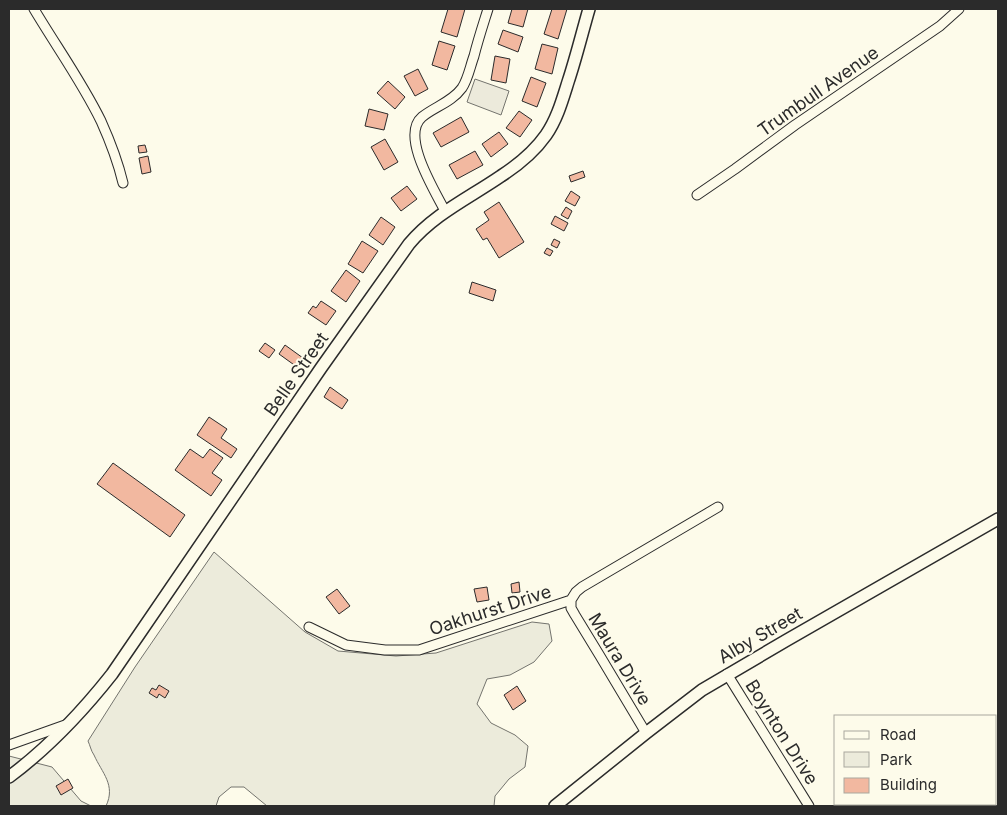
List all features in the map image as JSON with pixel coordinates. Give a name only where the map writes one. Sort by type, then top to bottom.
[{"type":"street","points":[[34,9],[102,122],[123,183]]},
{"type":"street","points":[[445,211],[418,153],[414,140],[415,129],[420,118],[461,89],[469,73],[488,9]]},
{"type":"street","name":"Belle Street","points":[[9,745],[69,724],[92,699],[112,674],[399,257],[421,231],[445,211],[496,180],[528,156],[538,145],[554,121],[561,105],[589,9]]},
{"type":"street","name":"Trumbull Avenue","points":[[697,195],[795,125],[940,26],[957,10]]},
{"type":"street","name":"Oakhurst Drive","points":[[309,627],[346,645],[385,650],[419,650],[571,600],[582,587],[718,508]]},
{"type":"street","name":"Alby Street","points":[[555,806],[685,702],[727,674],[998,519]]},
{"type":"street","name":"Maura Drive","points":[[571,600],[571,608],[646,733]]},
{"type":"street","name":"Boynton Drive","points":[[727,674],[810,806]]},
{"type":"street","points":[[9,777],[35,757],[69,724]]},
{"type":"green space","points":[[214,552],[305,632],[338,651],[396,656],[436,653],[532,622],[549,624],[552,641],[534,662],[510,675],[487,679],[477,704],[491,723],[515,735],[528,746],[525,767],[509,779],[495,796],[494,806],[267,806],[244,787],[231,787],[219,797],[216,806],[106,806],[109,799],[109,785],[88,741],[135,667]]},
{"type":"green space","points":[[9,756],[52,767],[81,801],[91,806],[9,806]]},
{"type":"shaded area","points":[[475,79],[509,91],[501,115],[467,102]]},
{"type":"building","points":[[448,9],[465,9],[457,37],[441,32]]},
{"type":"building","points":[[512,9],[528,9],[523,27],[508,23]]},
{"type":"building","points":[[552,9],[567,9],[558,39],[544,34]]},
{"type":"building","points":[[503,30],[523,37],[518,52],[498,44]]},
{"type":"building","points":[[439,41],[455,46],[447,70],[432,65]]},
{"type":"building","points":[[542,44],[558,48],[552,74],[535,69]]},
{"type":"building","points":[[495,56],[510,59],[506,83],[491,80]]},
{"type":"building","points":[[418,69],[428,89],[415,96],[404,76]]},
{"type":"building","points":[[531,77],[546,83],[537,107],[522,101]]},
{"type":"building","points":[[388,81],[405,97],[395,109],[377,93]]},
{"type":"building","points":[[369,109],[388,114],[384,130],[365,126]]},
{"type":"building","points":[[519,111],[532,120],[520,137],[506,128]]},
{"type":"building","points":[[461,117],[469,132],[441,147],[433,133]]},
{"type":"building","points":[[499,132],[508,144],[491,157],[482,144]]},
{"type":"building","points":[[385,139],[398,162],[384,170],[371,147]]},
{"type":"building","points":[[145,145],[147,152],[139,153],[138,146]]},
{"type":"building","points":[[475,151],[483,165],[457,179],[449,165]]},
{"type":"building","points":[[148,156],[151,172],[142,174],[139,158]]},
{"type":"building","points":[[583,171],[585,177],[571,182],[569,176]]},
{"type":"building","points":[[407,186],[417,199],[401,211],[391,198]]},
{"type":"building","points":[[571,191],[580,197],[575,206],[565,201]]},
{"type":"building","points":[[499,202],[524,242],[499,258],[487,238],[483,240],[476,229],[489,220],[484,212]]},
{"type":"building","points":[[566,207],[572,211],[568,219],[561,215]]},
{"type":"building","points":[[555,216],[568,223],[564,231],[551,224]]},
{"type":"building","points":[[381,217],[395,227],[383,245],[369,235]]},
{"type":"building","points":[[554,239],[560,242],[557,248],[551,245]]},
{"type":"building","points":[[362,241],[378,251],[363,273],[348,264]]},
{"type":"building","points":[[547,248],[553,251],[550,256],[544,253]]},
{"type":"building","points":[[346,270],[360,281],[346,302],[331,291]]},
{"type":"building","points":[[472,282],[496,290],[493,301],[469,293]]},
{"type":"building","points":[[321,301],[336,311],[326,325],[308,313],[313,306],[316,308]]},
{"type":"building","points":[[265,343],[275,350],[269,358],[259,351]]},
{"type":"building","points":[[285,345],[303,358],[297,367],[279,354]]},
{"type":"building","points":[[330,387],[348,400],[342,409],[324,397]]},
{"type":"building","points":[[209,417],[227,429],[221,438],[237,449],[231,458],[197,435]]},
{"type":"building","points":[[190,449],[203,458],[210,449],[223,458],[212,473],[222,480],[211,496],[175,470]]},
{"type":"building","points":[[113,463],[185,515],[170,537],[97,484]]},
{"type":"building","points":[[519,582],[520,592],[512,593],[511,584]]},
{"type":"building","points":[[487,587],[489,600],[477,602],[474,589]]},
{"type":"building","points":[[337,589],[350,606],[339,614],[326,597]]},
{"type":"building","points":[[159,685],[169,691],[165,698],[159,694],[157,698],[149,693],[152,688],[156,690]]},
{"type":"building","points":[[517,686],[526,701],[513,710],[504,695]]},
{"type":"building","points":[[68,779],[73,788],[61,795],[56,786]]}]
